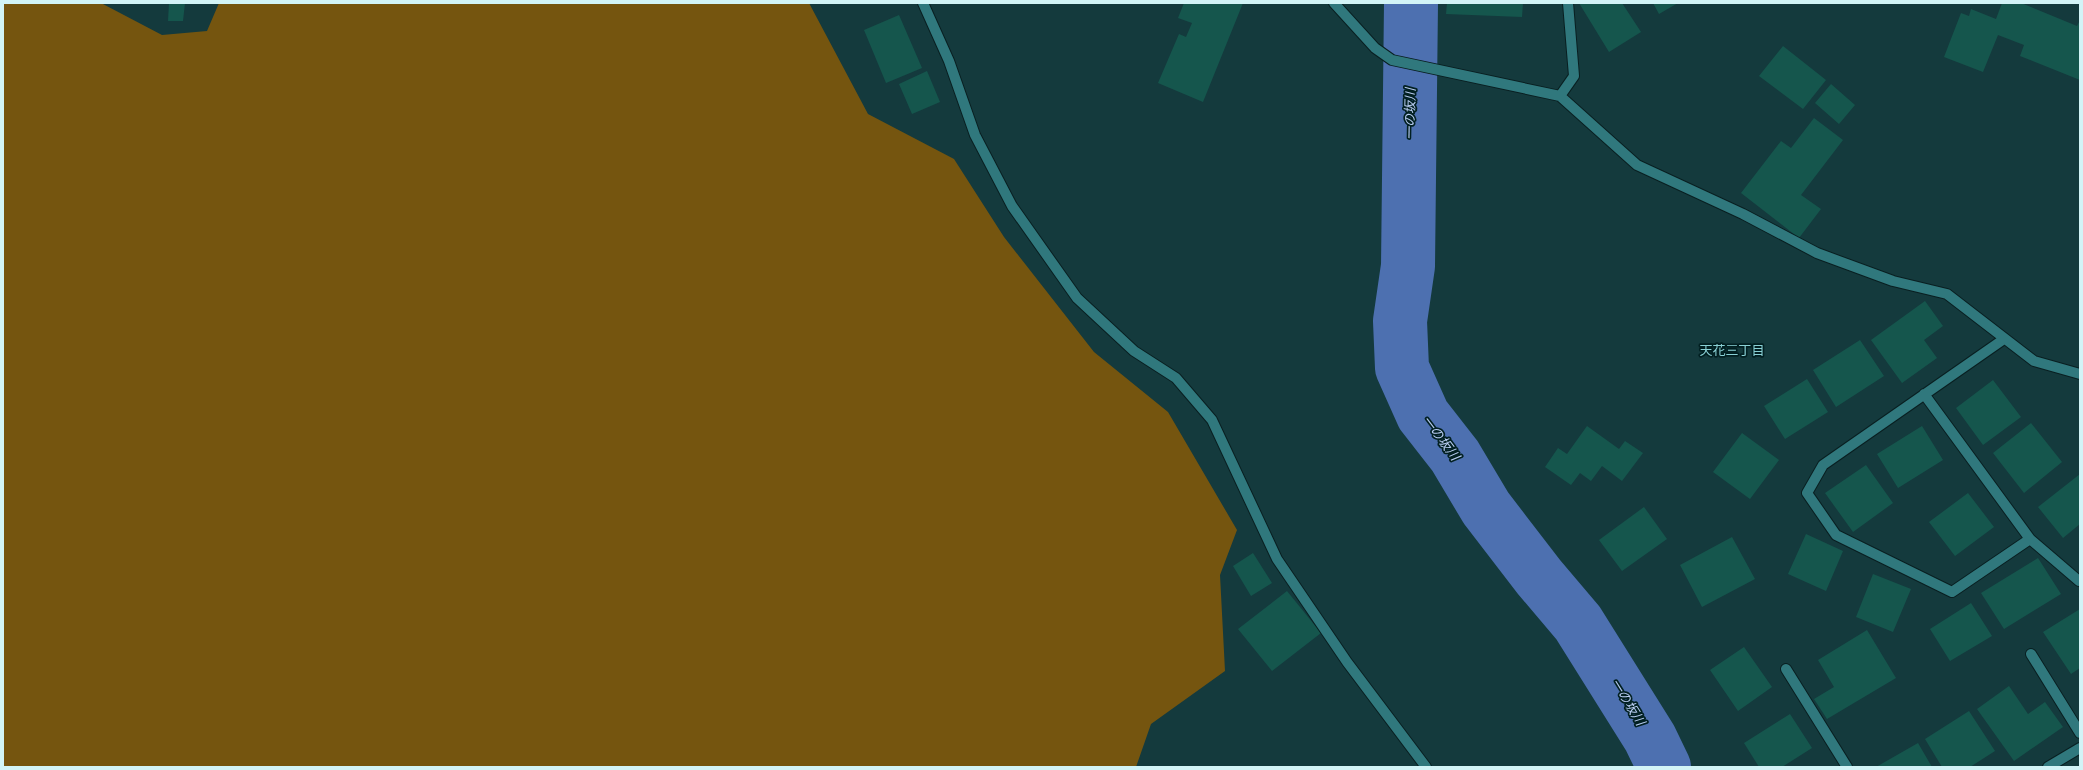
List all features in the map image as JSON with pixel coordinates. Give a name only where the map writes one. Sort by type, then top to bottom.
[{"type":"street","points":[[923,3],[949,61],[975,135],[1012,206],[1077,298],[1134,351],[1176,378],[1212,420],[1277,559],[1347,662],[1426,767]]},
{"type":"street","points":[[1334,3],[1375,48],[1392,60],[1560,96],[1637,165],[1743,214],[1818,253],[1893,281],[1947,294],[2034,362],[2080,374]]},
{"type":"street","points":[[1560,96],[1574,76],[1568,3]]},
{"type":"street","points":[[2004,339],[1823,465],[1806,493],[1836,535],[1952,592],[2030,539]]},
{"type":"street","points":[[1924,394],[2030,539],[2079,581]]},
{"type":"street","points":[[2031,654],[2080,733]]},
{"type":"street","points":[[1786,669],[1847,767]]},
{"type":"street","points":[[2048,767],[2080,748]]},
{"type":"shaded area","points":[[3,3],[101,3],[162,35],[207,31],[219,3],[809,3],[868,114],[954,159],[1004,237],[1094,352],[1168,412],[1237,530],[1220,575],[1225,671],[1151,724],[1136,767],[3,767]]},
{"type":"building","points":[[169,3],[185,3],[183,21],[168,21]]},
{"type":"building","points":[[1184,3],[1243,3],[1203,102],[1158,83],[1179,34],[1186,37],[1192,23],[1178,18]]},
{"type":"building","points":[[1447,3],[1523,3],[1522,17],[1446,14]]},
{"type":"building","points":[[1579,3],[1622,3],[1641,32],[1609,52]]},
{"type":"building","points":[[1653,3],[1678,3],[1659,14]]},
{"type":"building","points":[[2002,3],[2021,3],[2077,26],[2080,20],[2080,80],[2020,56],[2024,45],[1998,35],[1983,72],[1944,57],[1961,13],[1969,16],[1971,9],[1996,19]]},
{"type":"building","points":[[899,15],[922,68],[886,83],[864,30]]},
{"type":"building","points":[[1783,46],[1826,80],[1803,109],[1759,76]]},
{"type":"building","points":[[927,71],[940,102],[912,114],[899,84]]},
{"type":"building","points":[[1831,84],[1855,105],[1839,124],[1815,103]]},
{"type":"building","points":[[1814,118],[1843,140],[1801,195],[1821,209],[1799,238],[1741,193],[1781,141],[1791,148]]},
{"type":"building","points":[[1925,301],[1943,326],[1924,340],[1937,358],[1902,383],[1871,340]]},
{"type":"building","points":[[1860,340],[1884,376],[1836,407],[1813,370]]},
{"type":"building","points":[[1807,379],[1828,412],[1785,439],[1764,406]]},
{"type":"building","points":[[1993,380],[2021,417],[1983,445],[1956,408]]},
{"type":"building","points":[[2031,423],[2062,462],[2024,493],[1993,453]]},
{"type":"building","points":[[1587,426],[1619,449],[1625,441],[1643,453],[1622,481],[1602,466],[1591,481],[1580,473],[1571,485],[1545,467],[1558,448],[1567,454]]},
{"type":"building","points":[[1922,426],[1943,460],[1898,488],[1877,454]]},
{"type":"building","points":[[1742,433],[1779,460],[1750,499],[1713,472]]},
{"type":"building","points":[[1866,465],[1893,503],[1853,532],[1825,493]]},
{"type":"building","points":[[2080,474],[2080,524],[2063,538],[2038,507]]},
{"type":"building","points":[[1968,493],[1994,527],[1955,556],[1929,522]]},
{"type":"building","points":[[1644,507],[1667,539],[1622,571],[1599,540]]},
{"type":"building","points":[[1806,534],[1843,551],[1826,591],[1788,574]]},
{"type":"building","points":[[1732,537],[1755,579],[1702,607],[1680,565]]},
{"type":"building","points":[[1253,553],[1272,583],[1251,596],[1233,566]]},
{"type":"building","points":[[2038,558],[2061,594],[2004,629],[1981,593]]},
{"type":"building","points":[[1873,574],[1911,589],[1893,632],[1856,617]]},
{"type":"building","points":[[1287,591],[1321,633],[1272,671],[1238,629]]},
{"type":"building","points":[[1971,603],[1992,636],[1950,661],[1930,629]]},
{"type":"building","points":[[2080,609],[2080,668],[2071,674],[2043,632]]},
{"type":"building","points":[[1867,630],[1896,678],[1827,719],[1814,699],[1834,687],[1818,660]]},
{"type":"building","points":[[1744,647],[1772,687],[1738,711],[1710,670]]},
{"type":"building","points":[[2009,686],[2028,714],[2045,702],[2063,727],[2014,761],[1977,709]]},
{"type":"building","points":[[1969,711],[1995,751],[1970,767],[1942,767],[1925,739]]},
{"type":"building","points":[[1790,714],[1812,748],[1782,767],[1759,767],[1744,743]]},
{"type":"building","points":[[1918,743],[1932,767],[1876,767]]},
{"type":"waterway","name":"一の坂川","points":[[1411,3],[1408,266],[1400,321],[1402,368],[1423,415],[1455,456],[1486,508],[1539,577],[1578,623],[1650,738],[1664,767]]},
{"type":"district","name":"天花三丁目","points":[[1732,350]]}]
